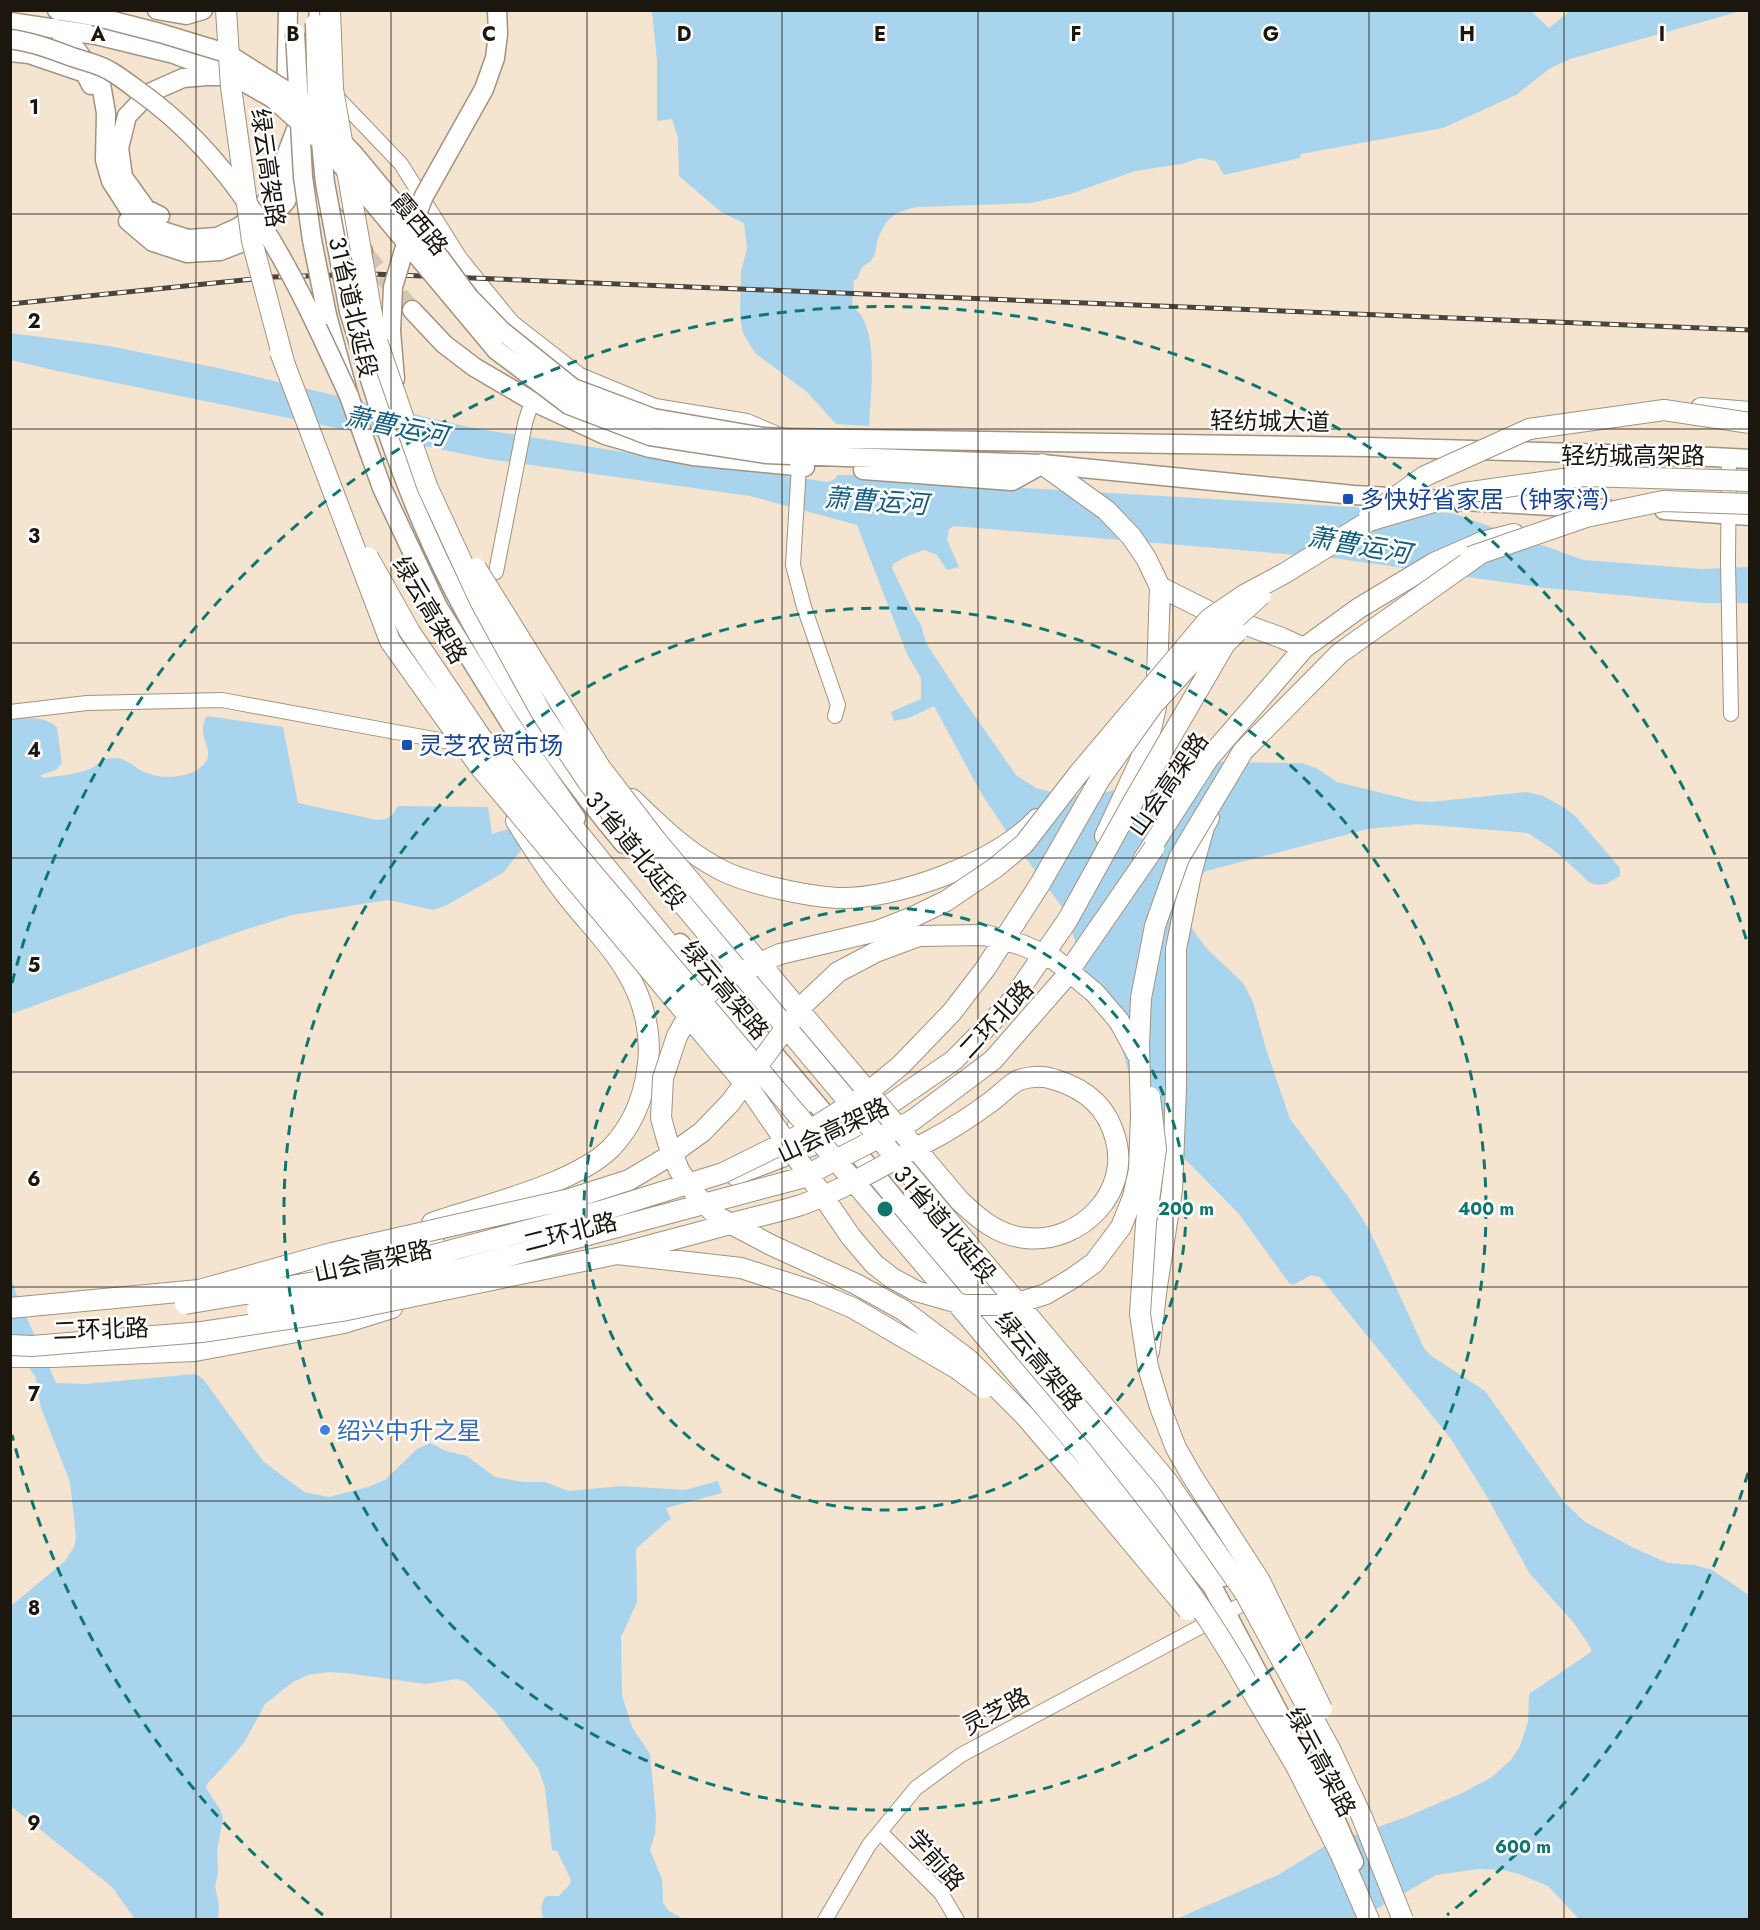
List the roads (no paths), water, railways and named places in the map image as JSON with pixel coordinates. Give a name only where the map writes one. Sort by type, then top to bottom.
[{"type":"highway","name":"绿云高架路","points":[[226,10],[231,87],[252,241],[280,352],[343,512],[410,632],[481,736],[569,845],[1082,1451],[1162,1551],[1232,1656],[1301,1776],[1341,1855],[1369,1920]]},
{"type":"highway","name":"绿云高架路","points":[[323,13],[333,89],[376,338],[427,486],[480,601],[542,714],[588,782],[670,889],[1167,1481],[1245,1593],[1365,1815],[1408,1919]]},
{"type":"highway","points":[[280,352],[390,642],[479,766],[565,895],[616,954],[631,979],[642,1005],[649,1036],[649,1062],[645,1088],[637,1108],[623,1132],[610,1148],[588,1165],[522,1194],[367,1245]]},
{"type":"highway","points":[[1464,450],[1509,430],[1572,414],[1686,406],[1749,412]]},
{"type":"highway","points":[[14,1305],[198,1290],[366,1260],[610,1211],[700,1187],[782,1158],[850,1130],[954,1060],[1010,1003],[1067,921],[1225,644],[1314,554],[1425,476],[1529,429],[1664,410],[1749,423]]},
{"type":"highway","points":[[1042,464],[1106,510],[1131,536],[1146,558],[1157,581],[1156,707],[1150,733],[1139,763],[1067,921]]},
{"type":"highway","name":"轻纺城高架路","points":[[1285,573],[1369,521],[1464,493],[1584,476],[1749,481]]},
{"type":"highway","points":[[10,1345],[32,1347],[224,1328],[347,1310],[617,1254],[802,1204],[866,1176],[903,1154],[913,1149],[923,1144],[933,1139],[942,1134],[991,1102],[1018,1080],[1044,1076],[1070,1084],[1090,1096],[1106,1115],[1116,1138],[1118,1161],[1116,1179],[1107,1198],[1096,1213],[1081,1225],[1046,1238],[1025,1238],[985,1224],[960,1201],[922,1156],[915,1147],[762,967],[656,840],[600,767],[427,486]]},
{"type":"highway","name":"轻纺城高架路","points":[[1448,565],[1481,548],[1586,517],[1663,501],[1749,504]]},
{"type":"highway","points":[[1089,944],[1208,759],[1304,648],[1359,608],[1434,563],[1603,509]]},
{"type":"highway","points":[[479,766],[751,1091],[845,1229],[874,1264],[915,1291],[965,1305],[996,1305],[1024,1301],[1046,1294],[1094,1263],[1121,1227],[1133,1197],[1139,1170],[1141,1114],[1138,1045],[1141,998],[1155,926],[1179,858],[1243,752],[1340,653],[1481,548]]},
{"type":"highway","name":"山会高架路","points":[[10,1340],[198,1320],[349,1294],[533,1250],[801,1178],[913,1120],[993,1060],[1062,981],[1219,753],[1259,708],[1329,639],[1448,565]]},
{"type":"highway","points":[[1246,1681],[1025,1416],[969,1360],[903,1310],[856,1284],[771,1245],[718,1217],[696,1195],[680,1170],[668,1143],[662,1118],[663,1078],[677,1036],[694,1006],[728,977],[780,954],[877,930],[913,917],[946,901],[995,868],[1024,844],[1079,773],[1209,618],[1244,595],[1285,573]]},
{"type":"highway","name":"山会高架路","points":[[14,1305],[33,1315],[198,1303],[357,1275],[601,1211],[723,1173],[810,1130],[862,1097],[901,1065],[952,1012],[986,969],[1040,884],[1100,779],[1153,705],[1215,637],[1285,573]]},
{"type":"highway","points":[[1157,581],[1208,611],[1304,648]]},
{"type":"highway","points":[[1148,1367],[1157,1286],[1172,1190],[1176,1089],[1176,949],[1191,874],[1204,828],[1243,752]]},
{"type":"highway","points":[[513,753],[801,1106]]},
{"type":"highway","points":[[600,767],[676,842],[722,871],[770,887],[837,898],[880,894],[940,879],[985,857],[1028,829],[1079,773]]},
{"type":"highway","points":[[14,1305],[199,1290],[367,1245],[570,1199],[629,1179],[666,1158],[702,1132],[730,1103],[802,1005],[838,972],[876,952],[919,936],[985,935],[1022,945],[1053,959],[1095,993],[1119,1021],[1132,1042],[1145,1073],[1153,1108],[1156,1149],[1146,1223],[1140,1314],[1148,1367],[1176,1448],[1260,1581],[1338,1740],[1365,1815]]},
{"type":"highway","name":"二环北路","points":[[10,1357],[195,1351],[344,1323],[506,1275],[681,1230],[797,1204],[866,1167],[900,1143],[1002,1057],[1064,981],[1089,944]]},
{"type":"highway","points":[[782,1158],[798,1130],[801,1106],[784,1067]]},
{"type":"highway","points":[[617,1254],[741,1268],[813,1290],[853,1308],[956,1368],[1016,1413],[1091,1493]]},
{"type":"main road","points":[[157,10],[186,15],[203,10]]},
{"type":"main road","points":[[233,76],[183,78],[148,93],[126,116],[119,148],[123,177],[146,209],[182,228],[215,226],[239,215],[257,198],[270,175],[285,126],[288,10]]},
{"type":"main road","name":"31省道北延段","points":[[296,10],[295,33],[303,177],[312,240],[327,315],[349,396],[382,488],[438,607],[510,723],[590,837],[784,1067],[850,1130],[866,1167],[1212,1586],[1235,1608],[1337,1823],[1379,1920]]},
{"type":"main road","points":[[497,10],[498,34],[495,58],[484,89],[424,196],[408,237],[393,287],[391,331],[394,377],[428,483],[480,608],[506,682]]},
{"type":"main road","points":[[323,13],[316,101],[325,183],[349,311],[373,391],[408,489],[450,584],[506,682],[528,717],[607,824],[670,899],[850,1130],[882,1155],[1224,1577],[1235,1608],[1289,1669],[1365,1815]]},
{"type":"main road","points":[[56,19],[101,84],[106,113],[105,160],[111,181],[129,209],[160,230],[188,239],[217,237],[239,227],[261,210],[273,190],[308,99],[323,13]]},
{"type":"main road","points":[[323,13],[324,70],[337,109],[362,153],[410,206],[441,259]]},
{"type":"main road","name":"霞西路","points":[[10,22],[94,16],[226,53],[301,100],[352,152],[441,259],[469,297],[502,331],[573,388],[653,418],[763,437],[795,459]]},
{"type":"main road","name":"霞西路","points":[[56,19],[96,35],[174,54],[233,76],[272,98],[323,143],[496,350],[569,405],[650,436],[795,459]]},
{"type":"main road","points":[[10,39],[30,41],[109,70],[164,108],[198,140],[239,190],[277,247],[349,396]]},
{"type":"main road","points":[[10,52],[29,54],[85,74],[93,87],[98,114],[100,162],[104,184],[119,213],[153,242],[187,252],[220,251],[246,241],[286,201],[328,88]]},
{"type":"main road","points":[[297,172],[365,254]]},
{"type":"main road","points":[[412,309],[444,345],[474,367],[532,401],[605,435],[650,448],[693,456],[795,459],[827,454],[878,464],[1012,481],[1042,464],[1354,495],[1603,509],[1653,509],[1749,516]]},
{"type":"main road","name":"轻纺城大道","points":[[827,454],[878,440],[1464,450],[1749,459]]},
{"type":"street","points":[[323,13],[328,88],[402,164],[460,258],[512,322],[580,375],[655,406],[747,421],[795,459],[796,516],[793,565],[804,607],[838,705],[835,716]]},
{"type":"street","points":[[496,572],[525,423],[532,401]]},
{"type":"street","points":[[1729,458],[1728,562],[1731,714]]},
{"type":"street","points":[[10,712],[87,703],[222,700],[513,753]]},
{"type":"street","name":"灵芝路","points":[[825,1920],[869,1845],[916,1788],[961,1755],[1235,1608]]},
{"type":"street","name":"学前路","points":[[880,1832],[941,1893],[957,1920]]},
{"type":"water","points":[[1530,10],[1549,28],[1570,11],[1741,11],[1570,59],[1549,69],[1516,95],[1443,128],[1301,154],[1300,158],[1224,175],[1216,161],[1200,158],[1181,164],[1135,171],[1070,194],[1031,203],[918,207],[903,211],[892,217],[883,227],[874,256],[863,266],[858,278],[854,280],[852,307],[861,316],[867,328],[872,362],[869,426],[836,424],[807,392],[755,353],[743,333],[740,317],[741,271],[747,249],[744,223],[721,212],[679,176],[678,138],[672,119],[657,121],[657,60],[652,11]]},
{"type":"water","name":"萧曹运河","points":[[10,333],[109,346],[223,369],[473,428],[828,482],[835,479],[837,475],[876,475],[890,480],[1452,513],[1584,560],[1701,569],[1749,567],[1749,603],[1703,603],[1546,588],[1333,558],[954,526],[949,529],[947,540],[959,567],[947,570],[937,555],[924,550],[907,556],[893,564],[892,568],[921,625],[926,643],[958,692],[1016,775],[1036,788],[1067,796],[1100,794],[1214,762],[1302,763],[1318,769],[1337,782],[1415,801],[1431,802],[1527,792],[1543,796],[1565,808],[1577,818],[1620,868],[1620,876],[1606,884],[1590,883],[1555,851],[1528,833],[1418,824],[1368,829],[1206,871],[1197,879],[1188,923],[1206,948],[1243,983],[1247,990],[1253,1002],[1290,1119],[1349,1198],[1369,1229],[1424,1348],[1430,1355],[1485,1391],[1564,1502],[1585,1522],[1668,1563],[1695,1565],[1712,1570],[1749,1595],[1749,1919],[1579,1919],[1548,1886],[1503,1870],[1478,1869],[1436,1875],[1359,1919],[1176,1919],[1278,1875],[1325,1846],[1406,1817],[1462,1793],[1492,1777],[1511,1760],[1520,1746],[1528,1722],[1529,1694],[1591,1652],[1591,1648],[1574,1623],[1530,1574],[1483,1490],[1451,1439],[1320,1277],[1311,1275],[1293,1285],[1289,1283],[1239,1214],[1185,1159],[1161,1126],[1129,1074],[1117,1029],[1091,989],[1065,911],[981,793],[934,706],[909,718],[894,721],[891,712],[921,699],[921,678],[907,654],[857,525],[750,496],[488,459],[53,370],[11,360]]},
{"type":"water","points":[[207,716],[283,727],[298,803],[377,820],[390,817],[398,806],[488,807],[492,834],[525,824],[532,836],[504,872],[449,904],[434,910],[388,900],[292,915],[238,932],[11,1014],[10,720],[40,719],[57,727],[62,763],[56,770],[41,775],[42,778],[82,772],[102,760],[116,758],[151,775],[167,777],[184,775],[205,763],[208,752],[203,730]]},
{"type":"water","points":[[10,1274],[17,1296],[56,1383],[86,1384],[196,1374],[203,1379],[263,1461],[304,1492],[329,1497],[368,1487],[385,1480],[417,1449],[430,1443],[446,1451],[467,1456],[495,1477],[523,1482],[545,1482],[568,1491],[622,1486],[685,1490],[718,1481],[722,1493],[666,1508],[671,1519],[636,1549],[637,1602],[621,1637],[622,1695],[632,1727],[650,1754],[656,1816],[655,1834],[650,1850],[662,1879],[663,1903],[669,1911],[684,1919],[544,1919],[542,1907],[546,1896],[559,1896],[571,1880],[557,1851],[552,1850],[545,1788],[538,1768],[496,1712],[466,1682],[458,1679],[425,1684],[329,1672],[308,1675],[293,1682],[265,1704],[245,1741],[206,1788],[221,1811],[223,1819],[217,1851],[218,1874],[215,1886],[219,1905],[218,1919],[135,1919],[112,1887],[11,1806],[11,1606],[65,1561],[74,1547],[76,1537],[70,1482],[41,1408],[36,1378],[28,1366],[11,1352]]},
{"type":"tunnel","points":[[365,254],[412,310]]},
{"type":"railway","points":[[10,304],[272,277],[372,274],[1750,330]]},
{"type":"place","name":"多快好省家居（钟家湾）","points":[[1348,499]]},
{"type":"place","name":"灵芝农贸市场","points":[[407,745]]},
{"type":"place","name":"绍兴中升之星","points":[[325,1430]]}]
